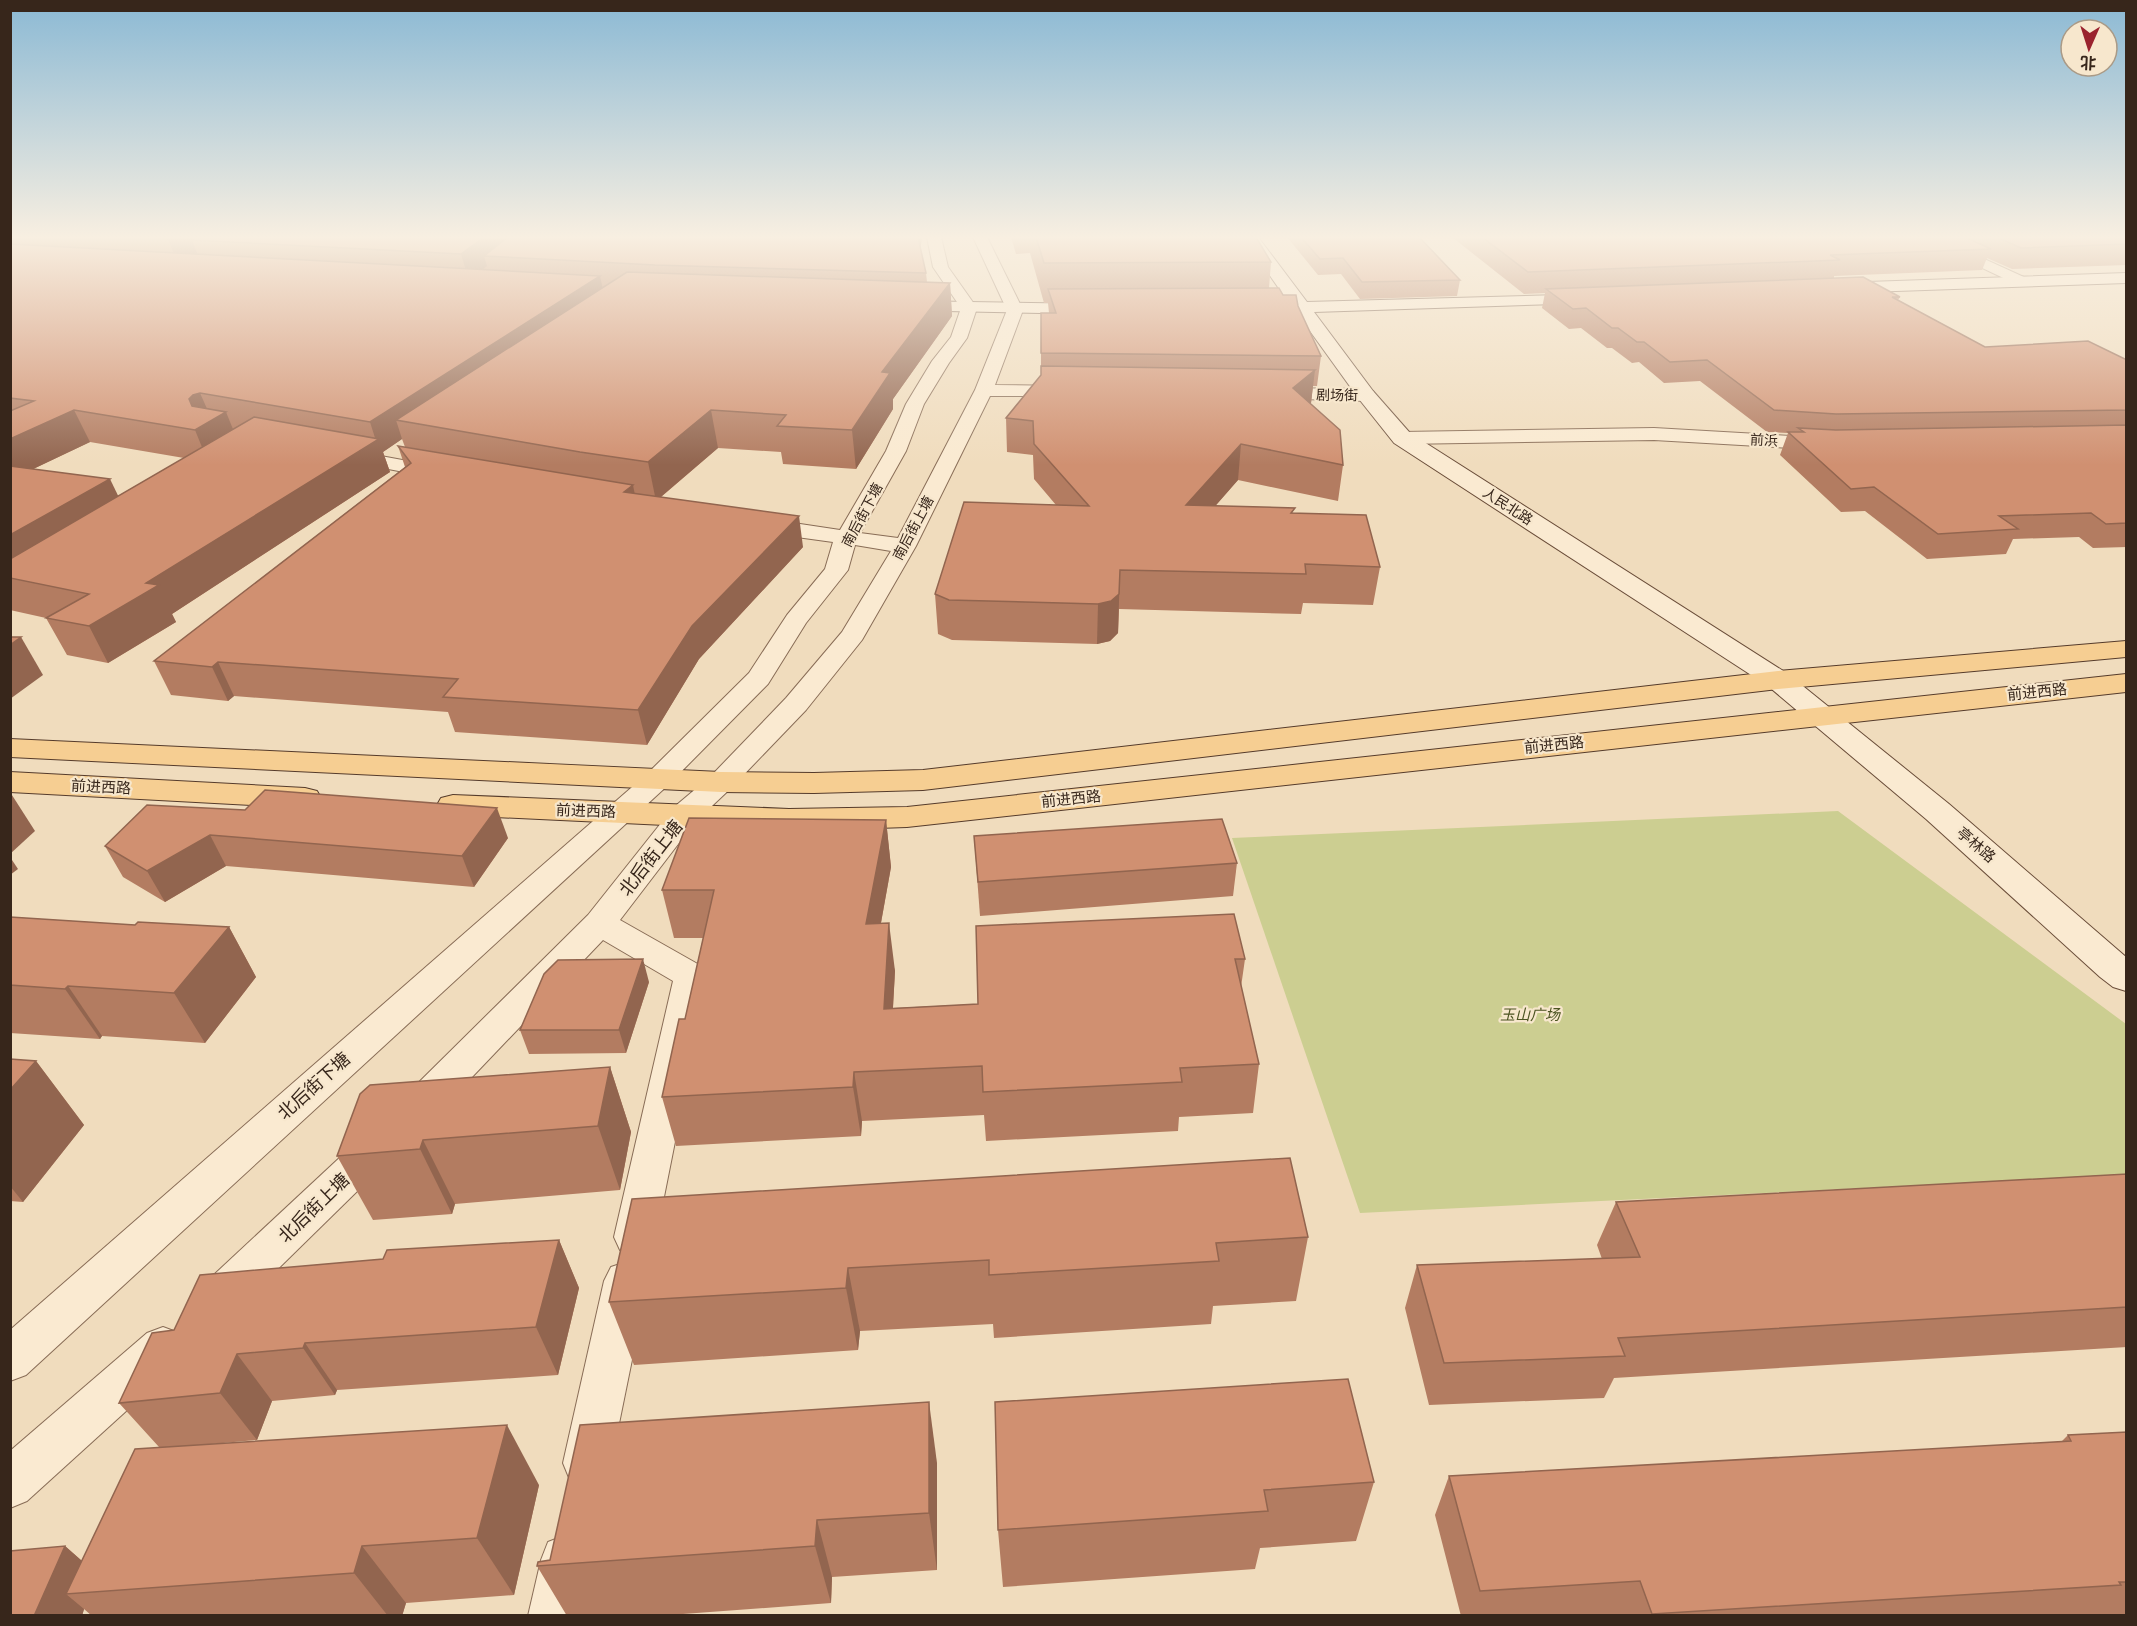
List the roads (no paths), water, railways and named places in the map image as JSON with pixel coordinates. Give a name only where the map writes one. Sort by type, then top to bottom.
[{"type":"main road","name":"人民北路","points":[[1308,313],[1365,395],[1402,438],[1778,680],[1822,715]]},
{"type":"main road","points":[[10,748],[657,780],[814,783],[923,780],[1778,680],[2127,649]]},
{"type":"main road","name":"前进西路","points":[[423,804],[789,820],[908,817],[2127,683]]},
{"type":"main road","name":"亭林路","points":[[1822,715],[2033,893],[2111,966],[2127,977]]},
{"type":"main road","name":"前进西路","points":[[10,782],[329,799]]},
{"type":"street","name":"南后街下塘","points":[[618,812],[657,780],[759,678],[796,620],[836,570],[846,538],[896,451],[915,404],[941,361],[959,338],[967,313]]},
{"type":"street","name":"南后街上塘","points":[[721,782],[796,704],[853,635],[905,546],[984,390],[1014,313]]},
{"type":"street","points":[[984,390],[1091,391]]},
{"type":"street","name":"剧场街","points":[[1258,394],[1365,395]]},
{"type":"street","name":"前浜","points":[[1402,438],[1654,434],[1840,444]]},
{"type":"street","points":[[385,463],[405,450]]},
{"type":"street","points":[[330,453],[466,477]]},
{"type":"street","points":[[741,522],[905,546]]},
{"type":"street","name":"北后街上塘","points":[[10,1484],[192,1322],[452,1076],[600,923],[684,815],[721,782]]},
{"type":"street","name":"北后街下塘","points":[[10,1360],[618,812]]},
{"type":"street","points":[[554,1616],[691,976],[600,923]]},
{"type":"park label","name":"玉山广场","points":[[1530,1015]]}]
